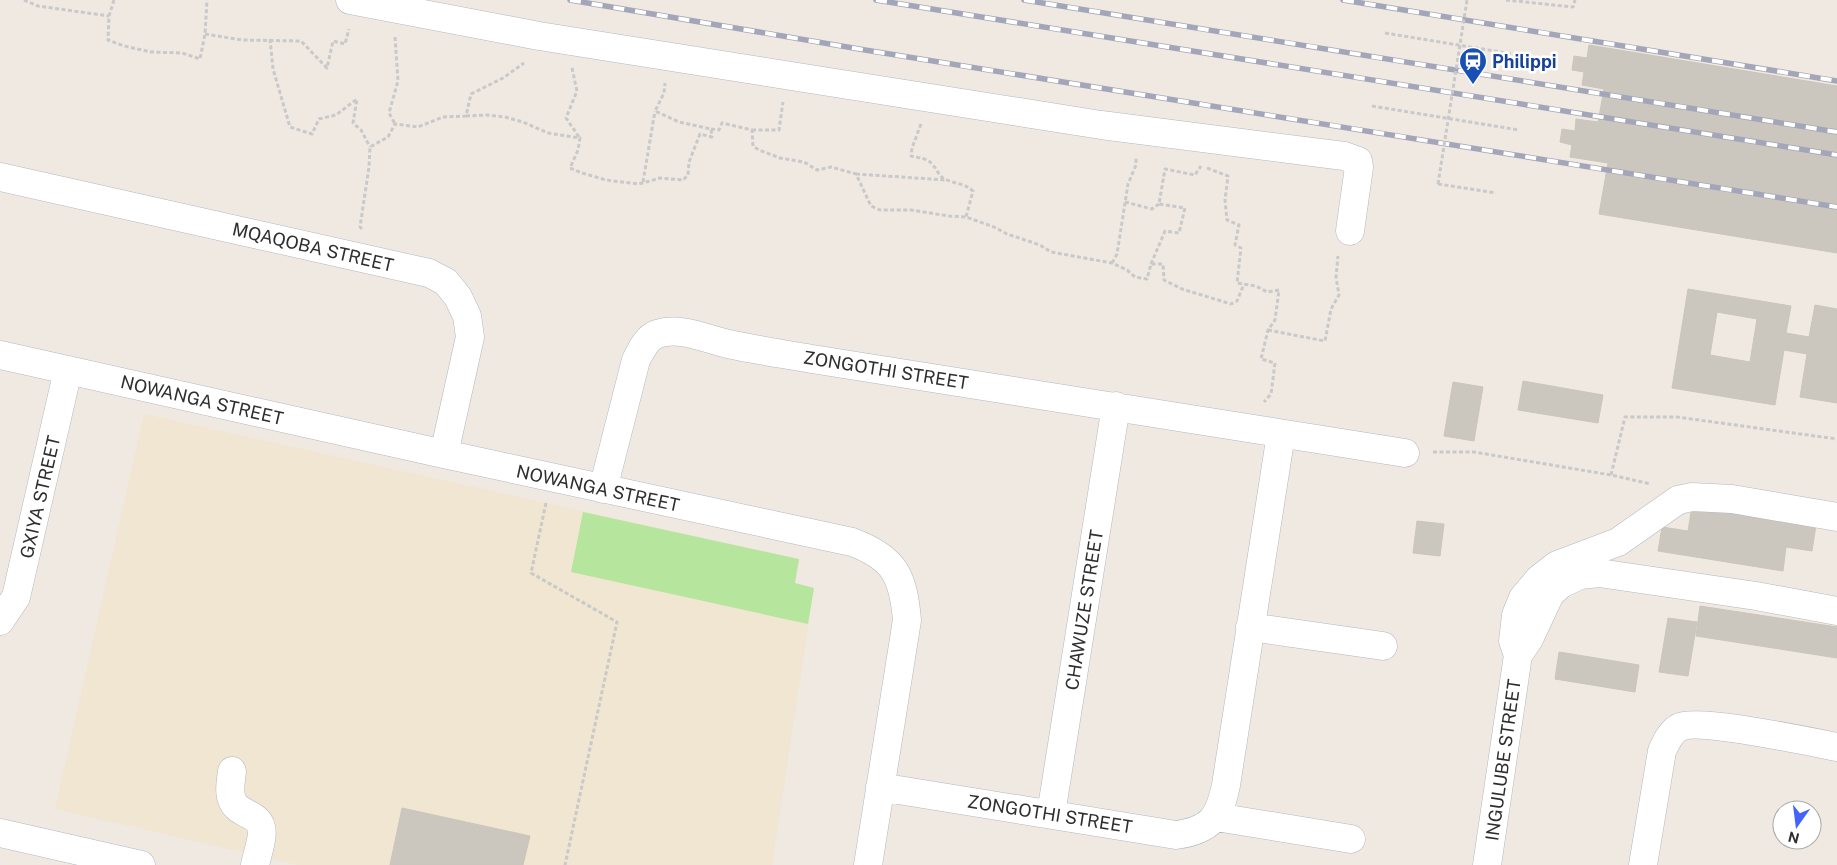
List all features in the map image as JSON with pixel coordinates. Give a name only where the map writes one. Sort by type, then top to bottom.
[{"type":"street","points":[[352,0],[567,41],[1142,131],[1344,156],[1358,162],[1359,174],[1350,231]]},
{"type":"street","name":"MQAQOBA STREET","points":[[0,177],[429,273],[446,282],[458,297],[467,316],[470,337],[444,454]]},
{"type":"street","name":"ZONGOTHI STREET","points":[[603,489],[636,360],[643,345],[655,335],[670,331],[684,332],[729,344],[812,359],[1405,453]]},
{"type":"street","name":"NOWANGA STREET","points":[[0,354],[551,478],[852,542],[872,549],[889,563],[898,577],[903,590],[907,620],[868,865]]},
{"type":"street","name":"GXIYA STREET","points":[[0,620],[16,597],[68,370]]},
{"type":"street","name":"CHAWUZE STREET","points":[[1051,814],[1116,406]]},
{"type":"street","points":[[1281,434],[1226,785],[1222,803],[1216,817],[1351,839]]},
{"type":"street","points":[[1518,654],[1513,641],[1516,615],[1523,598],[1539,579],[1557,565],[1618,542],[1678,500],[1692,497],[1732,499],[1837,516]]},
{"type":"street","points":[[1518,654],[1529,639],[1550,594],[1560,584],[1580,575],[1599,573],[1837,611]]},
{"type":"street","points":[[1250,627],[1383,646]]},
{"type":"street","name":"INGULUBE STREET","points":[[1487,865],[1518,654]]},
{"type":"street","points":[[1643,865],[1662,751],[1668,738],[1680,727],[1696,724],[1717,726],[1837,747]]},
{"type":"street","points":[[232,771],[231,794],[233,803],[240,810],[260,822],[262,829],[255,865]]},
{"type":"street","name":"ZONGOTHI STREET","points":[[880,786],[1176,835],[1193,832],[1216,817]]},
{"type":"street","points":[[0,833],[56,856],[141,865]]},
{"type":"path","points":[[24,0],[38,6],[109,16]]},
{"type":"path","points":[[114,0],[109,16],[108,40],[151,52],[182,54],[200,59],[205,34],[207,0]]},
{"type":"path","points":[[205,34],[242,40],[270,39],[301,42],[327,68],[334,41],[346,44],[352,0]]},
{"type":"path","points":[[1467,0],[1438,184],[1496,193]]},
{"type":"path","points":[[1506,0],[1574,7],[1575,0]]},
{"type":"path","points":[[395,124],[389,113],[398,81],[395,26],[399,10]]},
{"type":"path","points":[[1385,32],[1531,57]]},
{"type":"path","points":[[466,116],[471,94],[503,78],[526,61],[539,36]]},
{"type":"path","points":[[270,39],[273,69],[290,127],[312,134],[320,119],[336,115],[356,99],[353,122],[362,130],[370,147],[360,227],[374,235],[374,261]]},
{"type":"path","points":[[567,41],[577,90],[566,118],[580,138],[578,150],[570,168],[606,180],[638,184],[660,178],[683,180],[688,175],[689,162],[700,134],[712,137],[711,129]]},
{"type":"path","points":[[643,182],[654,111],[664,93],[668,56]]},
{"type":"path","points":[[654,111],[680,122],[711,129],[719,130],[722,123],[752,130],[778,130],[787,75]]},
{"type":"path","points":[[924,97],[922,119],[911,156],[926,159],[938,174],[946,180]]},
{"type":"path","points":[[1372,106],[1519,130]]},
{"type":"path","points":[[395,124],[418,126],[443,116],[486,115],[505,117],[548,133],[580,138]]},
{"type":"path","points":[[370,147],[388,137],[395,124]]},
{"type":"path","points":[[752,130],[752,146],[780,158],[804,162],[817,170],[831,167],[856,174],[946,180],[965,184],[973,191],[966,217]]},
{"type":"path","points":[[1112,263],[1117,254],[1128,184],[1136,165],[1136,148],[1142,131]]},
{"type":"path","points":[[1159,204],[1164,169],[1195,174],[1201,166],[1206,139]]},
{"type":"path","points":[[1201,166],[1228,176],[1225,200],[1227,220],[1239,225],[1235,244],[1241,248],[1237,283],[1256,286],[1267,292],[1279,290],[1275,320],[1268,330],[1260,359],[1276,363],[1271,394],[1263,404],[1255,429]]},
{"type":"path","points":[[856,174],[871,206],[880,210],[911,210],[966,217],[1040,245],[1051,252],[1112,263],[1127,270],[1135,277],[1147,279],[1165,231],[1178,233],[1185,208],[1159,204],[1152,208],[1125,202]]},
{"type":"path","points":[[1268,330],[1324,341],[1330,309],[1339,295],[1336,277],[1338,257],[1350,231]]},
{"type":"path","points":[[1152,264],[1163,264],[1164,280],[1173,286],[1231,304],[1237,301],[1244,284]]},
{"type":"path","points":[[1611,475],[1626,417],[1677,417],[1837,439]]},
{"type":"path","points":[[1405,453],[1474,452],[1611,475],[1665,487],[1678,500]]},
{"type":"path","points":[[551,478],[530,573],[617,622],[565,865]]},
{"type":"shaded area","points":[[144,414],[799,559],[795,583],[814,588],[772,865],[298,865],[55,809]]},
{"type":"green space","points":[[583,512],[799,559],[795,583],[814,588],[808,624],[571,572]]},
{"type":"building","points":[[1589,45],[1837,86],[1837,253],[1599,214],[1608,163],[1570,157],[1572,145],[1560,142],[1562,129],[1575,131],[1576,119],[1598,122],[1604,89],[1582,85],[1584,72],[1572,70],[1574,56],[1587,58]]},
{"type":"building","points":[[1688,289],[1791,306],[1786,333],[1809,337],[1815,305],[1837,309],[1837,403],[1800,397],[1807,354],[1784,350],[1775,405],[1672,388]],"holes":[[[1717,312],[1757,319],[1750,362],[1710,355]]]},
{"type":"building","points":[[1523,381],[1603,395],[1598,423],[1518,410]]},
{"type":"building","points":[[1453,382],[1483,387],[1474,441],[1444,436]]},
{"type":"building","points":[[1692,506],[1816,525],[1812,551],[1786,547],[1783,571],[1658,551],[1662,527],[1688,531]]},
{"type":"building","points":[[1417,521],[1444,524],[1440,556],[1413,553]]},
{"type":"building","points":[[1700,606],[1837,627],[1837,658],[1696,636]]},
{"type":"building","points":[[1668,618],[1697,622],[1688,676],[1659,672]]},
{"type":"building","points":[[1559,652],[1639,665],[1635,692],[1555,679]]},
{"type":"building","points":[[402,808],[530,836],[523,865],[390,865]]},
{"type":"railway","points":[[570,0],[865,50],[1837,207]]},
{"type":"railway","points":[[876,0],[1837,155]]},
{"type":"railway","points":[[1024,0],[1837,132]]},
{"type":"railway","points":[[1343,0],[1837,81]]},
{"type":"place","name":"Philippi","points":[[1473,85]]}]
